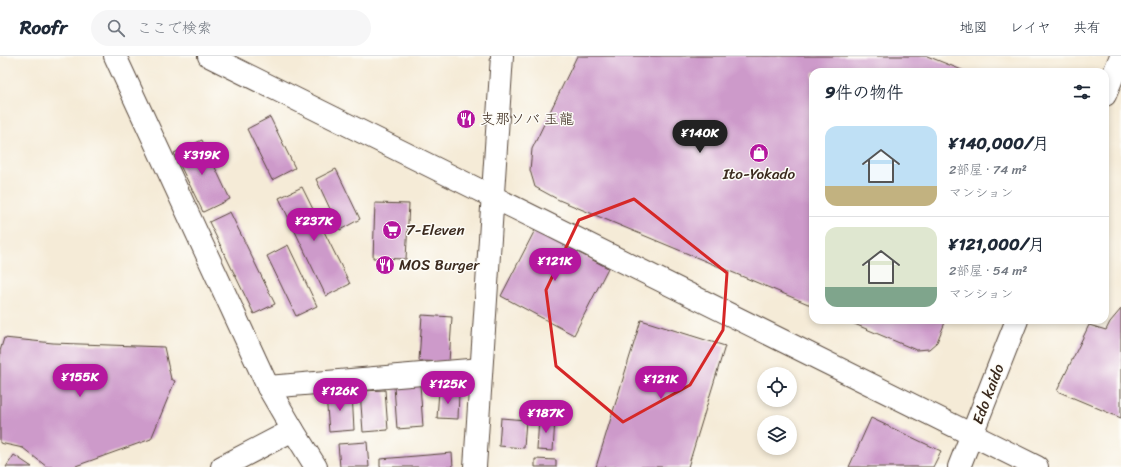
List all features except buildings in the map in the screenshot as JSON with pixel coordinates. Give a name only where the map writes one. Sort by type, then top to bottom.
[{"type":"street","points":[[115,56],[268,387],[316,467]]},
{"type":"street","points":[[209,56],[1037,467]]},
{"type":"street","points":[[475,467],[502,56]]},
{"type":"street","points":[[1109,85],[1120,56]]},
{"type":"street","name":"Edo kaido","points":[[959,467],[1015,324]]},
{"type":"street","points":[[268,387],[481,369]]},
{"type":"street","points":[[222,467],[293,430]]},
{"type":"highlighted area","points":[[634,199],[727,273],[723,330],[690,385],[623,422],[556,366],[546,290],[579,220]]},
{"type":"place","name":"支那ソバ 玉龍","points":[[466,119]]},
{"type":"place","name":"Ito-Yokado","points":[[759,153]]},
{"type":"place","name":"7-Eleven","points":[[392,230]]},
{"type":"place","name":"MOS Burger","points":[[385,265]]}]
